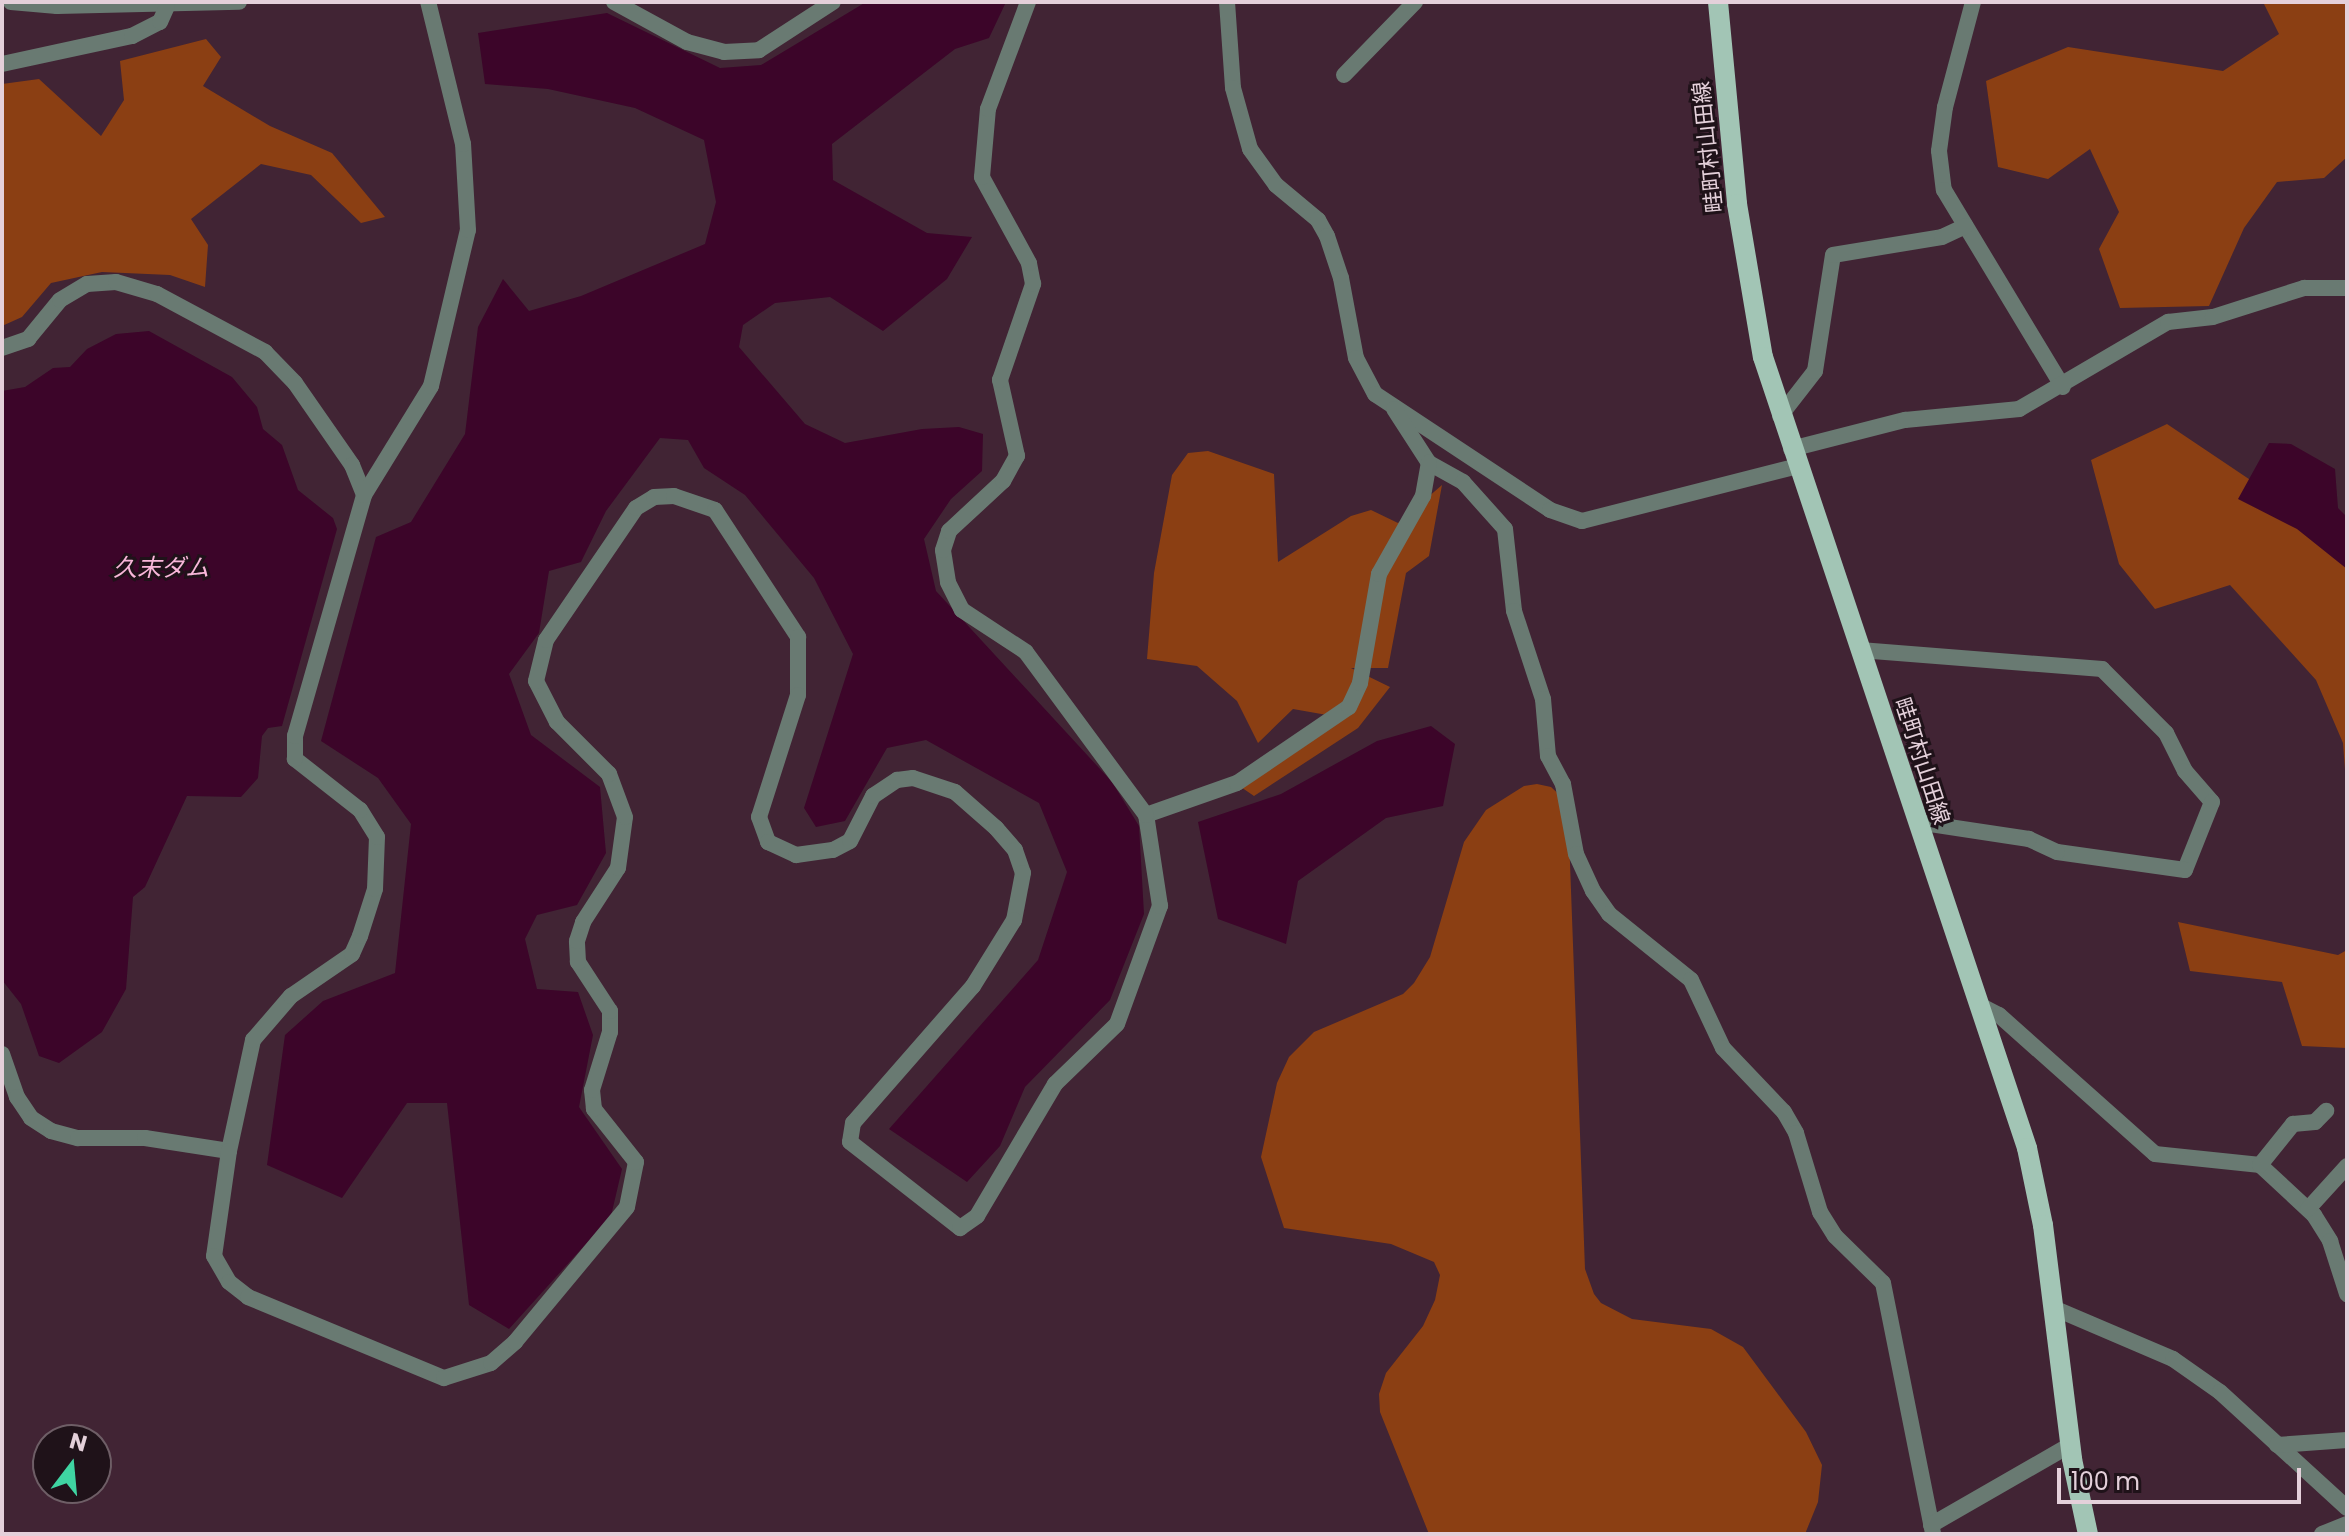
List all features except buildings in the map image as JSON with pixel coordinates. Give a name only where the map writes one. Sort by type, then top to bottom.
[{"type":"main road","name":"畦町村山田線","points":[[1718,2],[1749,286],[1780,416],[1983,1007],[2027,1148],[2056,1309],[2070,1445],[2088,1534]]},
{"type":"street","points":[[11,2],[167,6],[239,2]]},
{"type":"street","points":[[428,2],[463,144],[468,230],[431,386],[364,495],[295,736],[295,759],[360,810],[377,837],[375,889],[352,954],[291,996],[253,1040],[229,1151],[214,1256],[229,1282],[248,1297],[444,1378],[491,1363],[515,1342],[627,1207],[636,1162],[594,1109],[592,1090],[610,1032],[610,1011],[578,962],[577,941],[583,922],[618,868],[625,817],[609,774],[557,722],[536,681],[546,640],[636,508],[654,497],[674,496],[715,510],[798,637],[798,695],[759,817],[768,842],[796,855],[833,850],[850,841],[873,796],[897,780],[913,778],[955,792],[1015,850],[1023,873],[1014,920],[973,986],[853,1123],[850,1142],[960,1228],[977,1216],[1055,1084],[1117,1024],[1160,906],[1146,815],[1026,652],[962,610],[948,582],[943,550],[949,531],[1003,481],[1017,456],[1000,380],[1033,284],[1029,263],[982,177],[988,109],[1028,2]]},
{"type":"street","points":[[614,2],[687,42],[724,52],[759,50],[833,2]]},
{"type":"street","points":[[1227,2],[1231,75],[1250,149],[1276,185],[1318,220],[1327,236],[1362,378],[1394,409],[1550,510],[1582,521],[1905,420],[2019,409],[2063,387],[2116,349],[2168,322],[2213,317],[2304,288],[2347,288]]},
{"type":"street","points":[[1344,75],[1415,2]]},
{"type":"street","points":[[1973,2],[1939,151],[1944,190],[2063,387]]},
{"type":"street","points":[[2,64],[132,36],[160,22],[167,6]]},
{"type":"street","points":[[1780,416],[1806,389],[1815,371],[1833,255],[1843,249],[1942,237],[1966,226]]},
{"type":"street","points":[[2,348],[28,339],[60,300],[87,284],[116,282],[157,294],[265,352],[295,383],[352,465],[364,495]]},
{"type":"street","points":[[1394,409],[1429,463],[1463,482],[1505,529],[1514,611],[1543,699],[1548,756],[1563,784],[1576,854],[1593,891],[1609,914],[1691,980],[1723,1048],[1784,1112],[1796,1133],[1820,1212],[1835,1236],[1883,1283],[1932,1530],[2070,1445]]},
{"type":"street","points":[[1146,815],[1237,783],[1349,707],[1360,683],[1379,574],[1423,496],[1429,463]]},
{"type":"street","points":[[1860,650],[2102,669],[2166,733],[2185,771],[2212,802],[2185,870],[2070,854],[2029,839],[1917,822]]},
{"type":"street","points":[[1983,1007],[1999,1015],[2155,1154],[2260,1165],[2308,1209],[2330,1241],[2347,1294]]},
{"type":"street","points":[[2,1054],[17,1097],[31,1118],[51,1131],[78,1138],[145,1138],[229,1151]]},
{"type":"street","points":[[2260,1165],[2293,1124],[2315,1122],[2326,1111]]},
{"type":"street","points":[[2308,1209],[2347,1166]]},
{"type":"street","points":[[2056,1309],[2173,1359],[2220,1392],[2347,1508]]},
{"type":"street","points":[[2277,1445],[2347,1440]]},
{"type":"street","points":[[2322,1534],[2347,1524]]},
{"type":"shaded area","points":[[2263,2],[2347,2],[2347,157],[2324,178],[2277,182],[2244,228],[2209,306],[2120,308],[2099,249],[2119,212],[2090,149],[2048,179],[1998,167],[1986,81],[2068,47],[2223,71],[2279,34]]},
{"type":"shaded area","points":[[206,39],[221,57],[203,86],[270,126],[332,153],[385,217],[361,223],[311,175],[261,164],[191,219],[208,245],[205,287],[170,275],[102,272],[51,283],[22,317],[2,326],[2,84],[39,79],[101,136],[124,100],[120,61]]},
{"type":"shaded area","points":[[2167,424],[2347,545],[2347,796],[2343,743],[2316,680],[2230,585],[2155,609],[2119,564],[2091,460]]},
{"type":"shaded area","points":[[1208,451],[1274,474],[1278,562],[1351,516],[1371,510],[1398,523],[1442,485],[1429,556],[1406,573],[1388,668],[1351,668],[1390,687],[1358,728],[1254,796],[1235,783],[1327,715],[1293,709],[1258,743],[1237,701],[1197,666],[1147,659],[1154,573],[1172,475],[1188,453]]},
{"type":"shaded area","points":[[1537,784],[1551,787],[1564,799],[1569,836],[1585,1269],[1594,1294],[1601,1303],[1632,1319],[1711,1329],[1743,1347],[1806,1432],[1822,1465],[1818,1502],[1805,1534],[1429,1534],[1380,1412],[1379,1394],[1386,1373],[1423,1326],[1435,1300],[1440,1275],[1434,1262],[1391,1244],[1284,1228],[1261,1157],[1277,1083],[1289,1057],[1314,1032],[1403,994],[1414,983],[1430,957],[1464,842],[1486,810],[1524,786]]},
{"type":"shaded area","points":[[2178,922],[2338,955],[2347,950],[2347,1048],[2302,1046],[2282,982],[2190,971]]},
{"type":"water","points":[[866,2],[1006,2],[989,38],[955,49],[832,144],[833,180],[927,233],[972,237],[947,279],[883,331],[830,297],[775,303],[743,325],[739,347],[805,424],[845,443],[922,429],[959,427],[983,434],[982,471],[951,499],[924,539],[936,591],[1112,782],[1139,826],[1144,914],[1110,1000],[1025,1087],[1000,1146],[967,1182],[889,1129],[1038,960],[1067,872],[1039,803],[926,740],[887,748],[845,821],[816,827],[804,808],[853,654],[814,578],[745,495],[704,468],[688,440],[660,438],[606,511],[581,562],[549,571],[539,633],[509,674],[531,735],[600,787],[606,853],[577,905],[537,915],[525,939],[537,989],[578,992],[593,1035],[579,1107],[622,1169],[611,1216],[509,1329],[469,1305],[447,1103],[407,1103],[342,1198],[267,1165],[285,1035],[323,1001],[395,973],[411,824],[378,778],[321,741],[376,537],[411,522],[465,434],[478,327],[503,279],[529,311],[581,296],[705,244],[716,202],[704,140],[635,108],[548,89],[485,84],[478,33],[607,13],[720,68],[761,65]]},
{"type":"water","name":"久末ダム","points":[[149,331],[232,377],[257,407],[263,429],[282,445],[298,490],[333,518],[337,529],[282,726],[268,728],[262,736],[258,778],[241,797],[187,796],[145,887],[133,897],[126,989],[102,1032],[59,1063],[39,1056],[21,1004],[2,980],[2,391],[25,387],[53,368],[70,367],[87,349],[116,334]]},
{"type":"water","points":[[2269,443],[2291,444],[2335,469],[2338,508],[2347,517],[2347,569],[2297,529],[2238,499]]},
{"type":"water","points":[[1431,726],[1455,744],[1443,806],[1386,818],[1298,881],[1286,944],[1218,919],[1198,822],[1281,794],[1377,741]]}]
